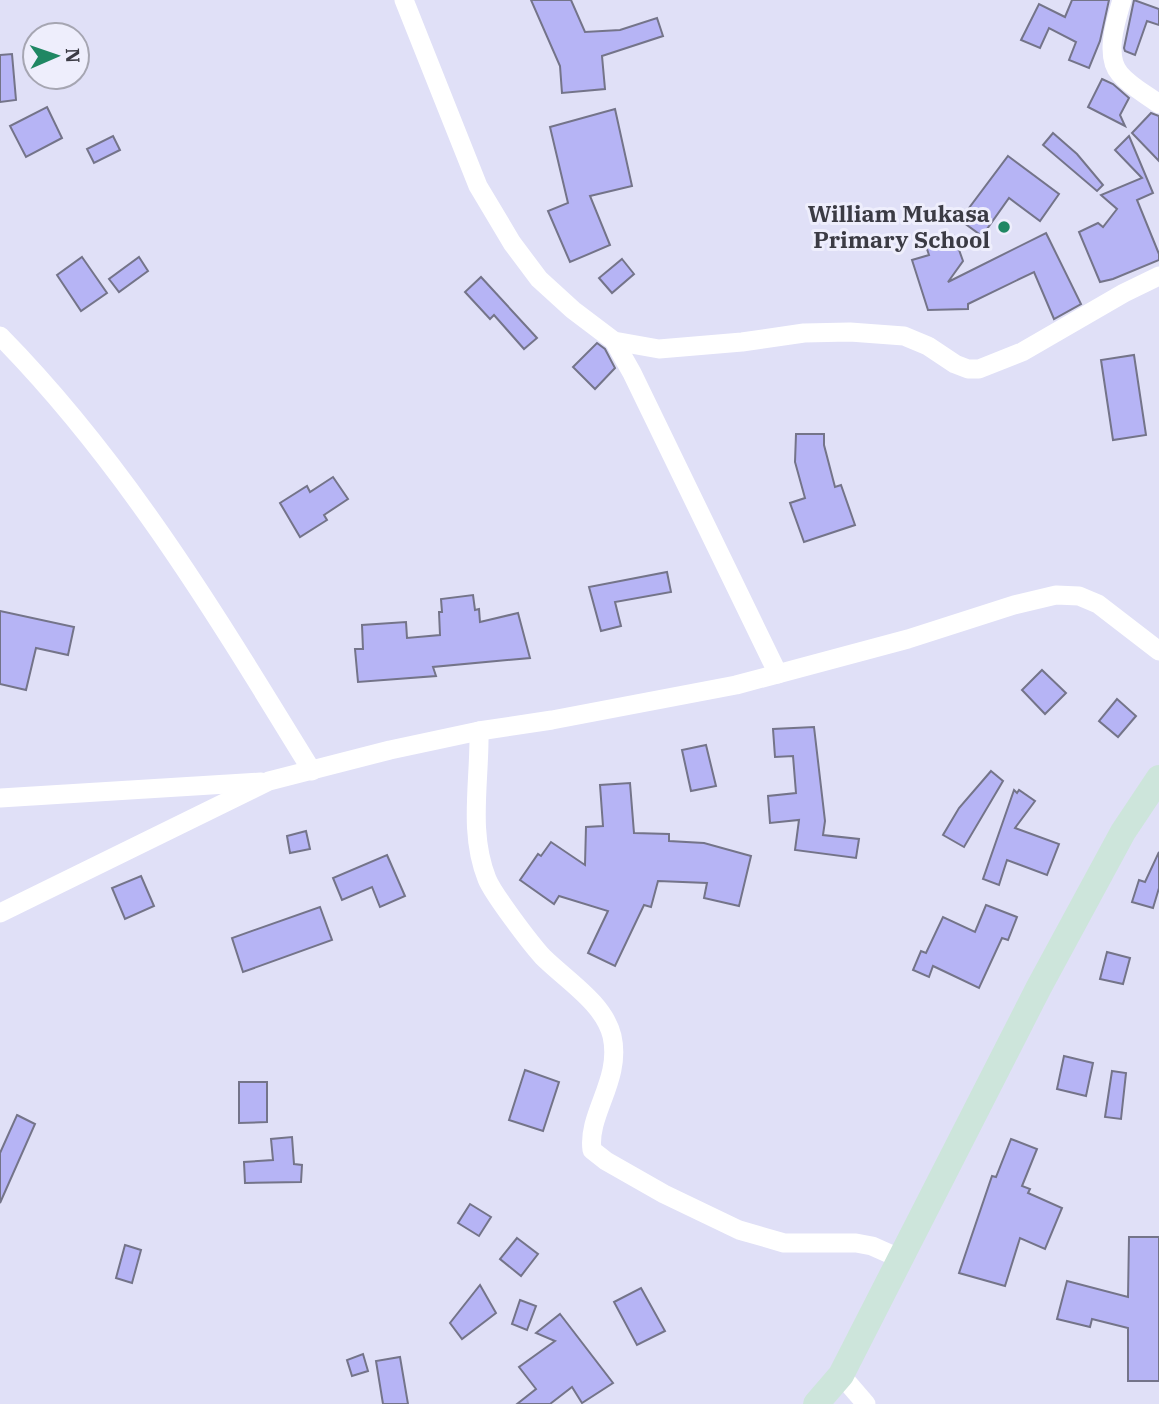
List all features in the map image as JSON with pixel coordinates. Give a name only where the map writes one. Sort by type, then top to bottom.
[{"type":"main road","points":[[816,1404],[841,1375],[1039,987],[1123,832],[1159,778]]},
{"type":"street","points":[[404,0],[478,186],[512,243],[539,279],[573,310],[614,341],[779,674]]},
{"type":"street","points":[[1122,0],[1116,20],[1112,52],[1118,73],[1159,104]]},
{"type":"street","points":[[614,341],[659,349],[742,342],[804,333],[850,332],[904,336],[928,346],[955,364],[968,369],[979,369],[1022,352],[1124,293],[1159,276]]},
{"type":"street","points":[[0,336],[103,453],[184,564],[312,771]]},
{"type":"street","points":[[0,798],[270,781],[390,750],[480,731],[736,685],[908,639],[1014,605],[1056,595],[1079,596],[1098,604],[1159,652]]},
{"type":"street","points":[[480,731],[475,822],[480,858],[488,882],[541,955],[605,1017],[612,1036],[614,1057],[610,1083],[592,1134],[592,1150],[664,1194],[739,1230],[784,1243],[872,1245],[899,1258]]},
{"type":"street","points":[[0,913],[270,781]]},
{"type":"street","points":[[841,1375],[866,1404]]},
{"type":"building","points":[[531,0],[571,0],[585,32],[620,30],[657,18],[663,36],[602,56],[605,89],[562,93],[560,66]]},
{"type":"building","points":[[1072,0],[1109,0],[1100,41],[1089,68],[1069,60],[1076,42],[1049,28],[1040,48],[1021,40],[1039,4],[1065,17]]},
{"type":"building","points":[[1134,0],[1159,9],[1159,25],[1147,21],[1135,55],[1124,48]]},
{"type":"building","points":[[12,54],[16,100],[0,102],[0,55]]},
{"type":"building","points":[[1102,79],[1113,84],[1129,98],[1120,115],[1125,126],[1088,107]]},
{"type":"building","points":[[47,107],[62,138],[26,157],[10,126]]},
{"type":"building","points":[[615,109],[632,186],[590,196],[610,245],[570,262],[548,211],[568,203],[550,127]]},
{"type":"building","points":[[1151,113],[1159,116],[1159,161],[1132,133]]},
{"type":"building","points":[[1053,133],[1077,154],[1103,185],[1097,191],[1043,145]]},
{"type":"building","points":[[113,136],[120,150],[94,163],[87,149]]},
{"type":"building","points":[[1129,136],[1153,193],[1137,200],[1159,260],[1100,282],[1079,232],[1098,223],[1103,227],[1117,209],[1101,195],[1142,178],[1115,150]]},
{"type":"building","points":[[1008,156],[1059,194],[1040,221],[1009,198],[982,236],[960,220]]},
{"type":"building","points":[[1046,233],[1081,304],[1054,319],[1034,272],[968,304],[968,309],[928,310],[912,260],[929,255],[926,246],[954,236],[963,261],[948,282]]},
{"type":"building","points":[[82,257],[107,293],[81,311],[57,275]]},
{"type":"building","points":[[139,257],[148,271],[119,292],[109,279]]},
{"type":"building","points":[[622,259],[634,274],[612,293],[599,278]]},
{"type":"building","points":[[481,277],[537,338],[524,349],[494,315],[490,319],[465,292]]},
{"type":"building","points":[[597,343],[605,349],[615,368],[595,389],[573,367]]},
{"type":"building","points":[[1134,355],[1146,435],[1113,440],[1101,360]]},
{"type":"building","points":[[796,434],[824,434],[824,445],[835,487],[841,485],[855,525],[804,542],[790,503],[805,498],[795,462]]},
{"type":"building","points":[[333,477],[348,499],[324,515],[327,520],[300,537],[280,503],[307,486],[310,492]]},
{"type":"building","points":[[667,572],[671,592],[615,602],[621,626],[601,631],[589,587]]},
{"type":"building","points":[[473,595],[475,610],[479,609],[480,622],[518,613],[530,658],[433,667],[436,676],[358,682],[355,649],[363,649],[362,625],[406,622],[407,638],[440,635],[441,599]]},
{"type":"building","points":[[0,611],[74,627],[68,655],[36,648],[26,690],[0,684]]},
{"type":"building","points":[[1042,670],[1066,693],[1045,714],[1022,690]]},
{"type":"building","points":[[1117,699],[1136,716],[1118,737],[1099,721]]},
{"type":"building","points":[[814,727],[825,821],[823,835],[859,839],[856,858],[795,850],[799,820],[770,823],[768,796],[796,793],[793,756],[775,757],[773,729]]},
{"type":"building","points":[[706,745],[716,786],[691,791],[682,750]]},
{"type":"building","points":[[991,771],[1003,781],[964,847],[943,835],[959,808]]},
{"type":"building","points":[[630,783],[634,833],[669,834],[669,841],[704,843],[751,856],[739,906],[704,898],[707,883],[658,881],[651,907],[644,905],[615,966],[588,953],[608,911],[559,896],[554,904],[520,880],[538,854],[541,856],[551,842],[585,865],[586,827],[603,826],[600,785]]},
{"type":"building","points":[[1014,790],[1017,793],[1019,790],[1035,801],[1015,828],[1059,844],[1047,875],[1007,860],[999,885],[983,879]]},
{"type":"building","points":[[306,831],[310,849],[290,853],[287,836]]},
{"type":"building","points":[[1159,852],[1159,888],[1153,908],[1132,902],[1139,880],[1145,882]]},
{"type":"building","points":[[387,855],[405,896],[380,907],[372,887],[342,900],[333,878]]},
{"type":"building","points":[[141,876],[154,906],[125,919],[112,888]]},
{"type":"building","points":[[986,905],[1017,917],[1008,940],[1002,938],[979,988],[933,966],[929,977],[913,970],[921,951],[926,953],[943,917],[975,932]]},
{"type":"building","points":[[320,907],[332,940],[243,972],[232,938]]},
{"type":"building","points":[[1107,952],[1130,958],[1123,984],[1100,979]]},
{"type":"building","points":[[1064,1056],[1093,1063],[1086,1096],[1057,1089]]},
{"type":"building","points":[[525,1070],[559,1082],[543,1131],[509,1120]]},
{"type":"building","points":[[1112,1071],[1126,1073],[1121,1119],[1105,1117]]},
{"type":"building","points":[[239,1082],[267,1082],[267,1122],[239,1123]]},
{"type":"building","points":[[17,1115],[35,1124],[0,1203],[0,1153]]},
{"type":"building","points":[[292,1137],[294,1164],[302,1165],[301,1182],[245,1183],[244,1162],[273,1160],[271,1139]]},
{"type":"building","points":[[1011,1139],[1037,1149],[1022,1186],[1030,1189],[1028,1193],[1062,1208],[1045,1249],[1020,1238],[1005,1286],[959,1273],[992,1176],[996,1177]]},
{"type":"building","points":[[470,1204],[491,1217],[479,1236],[458,1223]]},
{"type":"building","points":[[1129,1237],[1159,1237],[1159,1381],[1128,1381],[1128,1328],[1092,1319],[1090,1327],[1057,1319],[1067,1281],[1128,1297]]},
{"type":"building","points":[[517,1238],[538,1254],[521,1276],[500,1259]]},
{"type":"building","points":[[125,1245],[141,1250],[132,1283],[116,1278]]},
{"type":"building","points":[[480,1285],[496,1313],[462,1339],[450,1323]]},
{"type":"building","points":[[641,1288],[665,1331],[637,1345],[614,1302]]},
{"type":"building","points":[[520,1300],[536,1306],[527,1330],[512,1324]]},
{"type":"building","points":[[560,1314],[613,1383],[582,1403],[572,1387],[550,1404],[517,1404],[536,1389],[519,1367],[555,1341],[536,1333]]},
{"type":"building","points":[[363,1354],[368,1371],[352,1376],[347,1360]]},
{"type":"building","points":[[400,1357],[408,1404],[383,1404],[376,1361]]},
{"type":"place","name":"William Mukasa Primary School","points":[[1004,227]]}]
